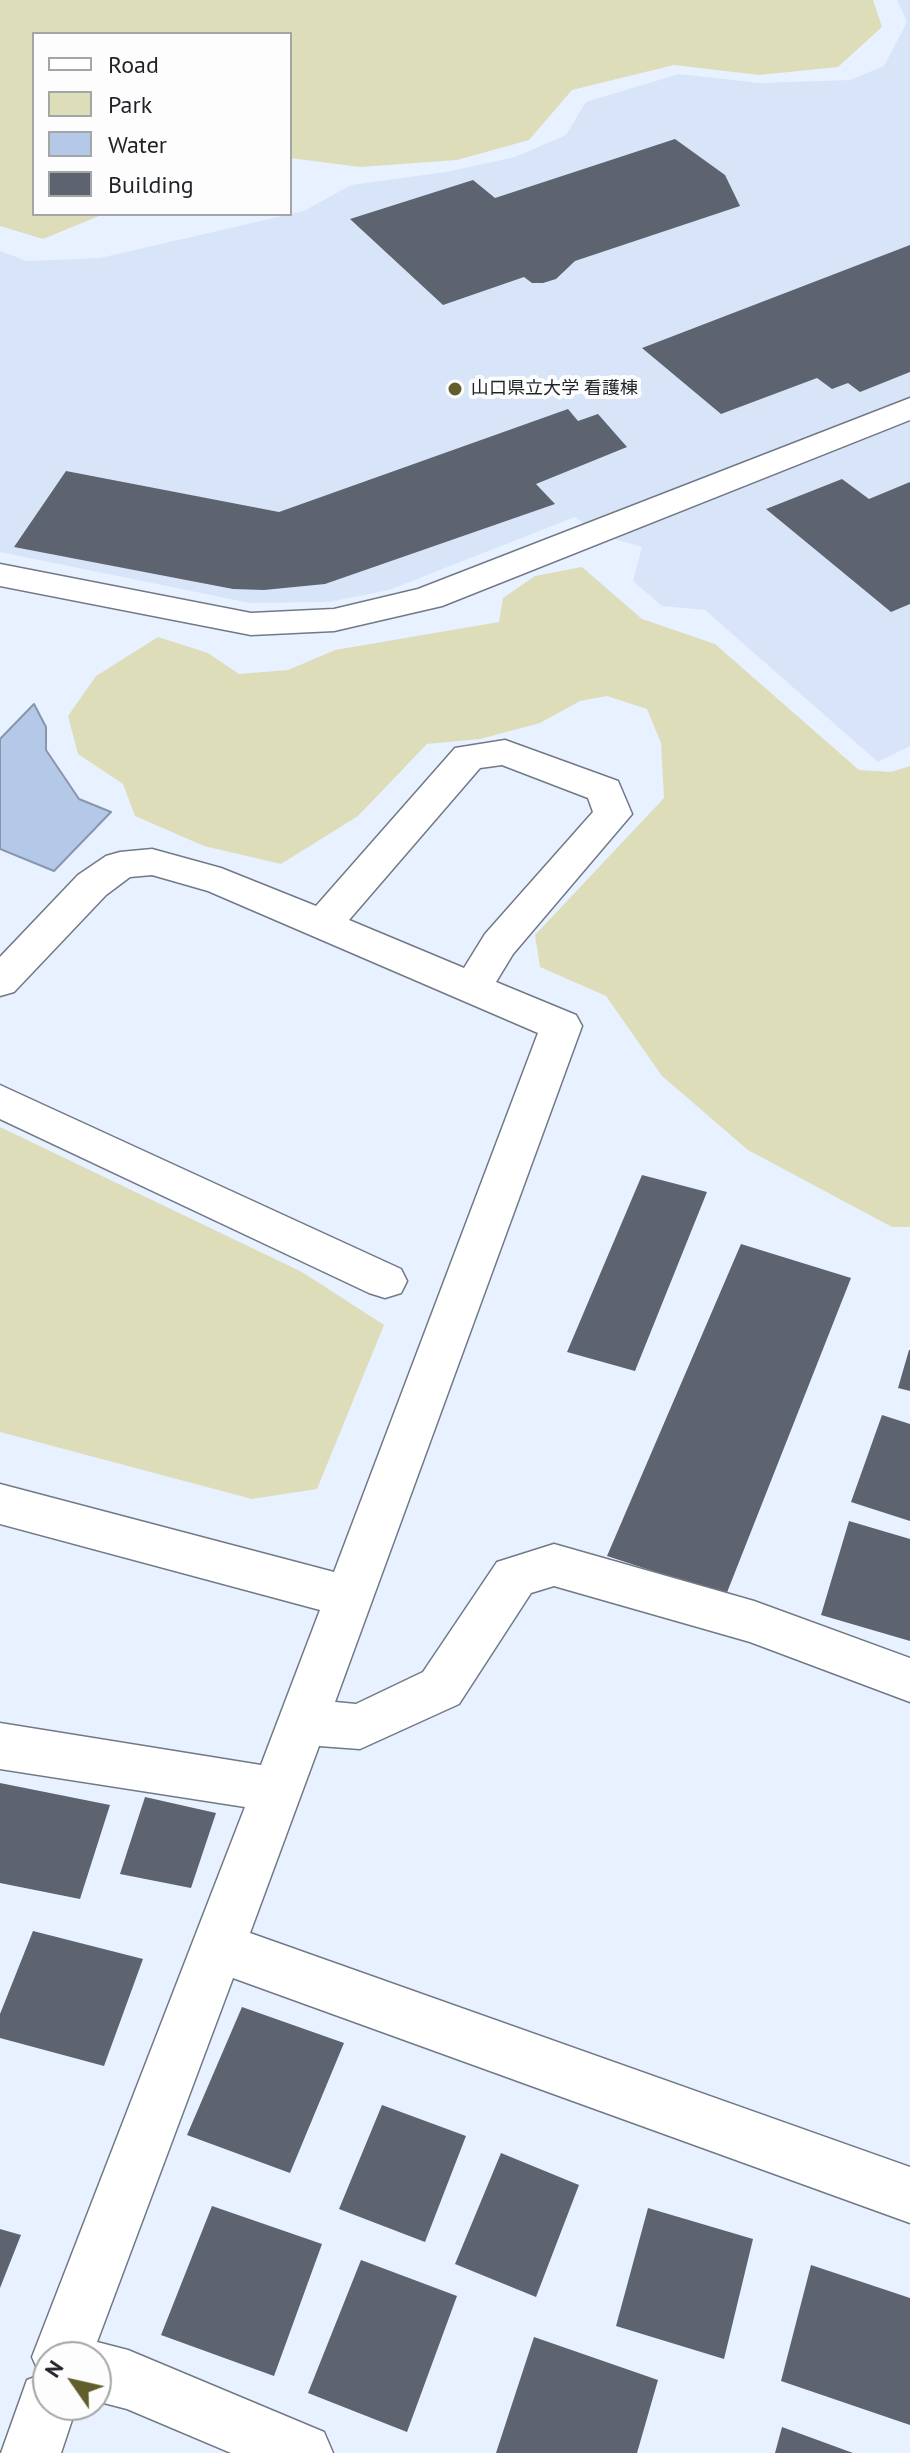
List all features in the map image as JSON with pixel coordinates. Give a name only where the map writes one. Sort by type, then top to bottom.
[{"type":"street","points":[[0,575],[251,624],[334,620],[429,598],[910,408]]},
{"type":"street","points":[[323,924],[468,757],[505,752],[605,790],[613,814],[499,944],[472,988]]},
{"type":"street","points":[[0,982],[92,885],[120,865],[152,862],[221,881],[561,1026],[303,1722],[68,2341]]},
{"type":"street","points":[[0,1101],[385,1281]]},
{"type":"street","points":[[0,1504],[349,1597]]},
{"type":"street","points":[[303,1722],[360,1727],[441,1688],[514,1577],[554,1565],[754,1622],[910,1680]]},
{"type":"street","points":[[0,1746],[215,1778],[276,1791]]},
{"type":"street","points":[[217,1947],[910,2195]]},
{"type":"street","points":[[112,2376],[303,2453]]},
{"type":"street","points":[[31,2453],[41,2421]]},
{"type":"shaded area","name":"山口県立大学 看護棟","points":[[897,0],[910,0],[910,746],[878,762],[705,610],[662,606],[633,581],[642,547],[597,534],[575,517],[389,590],[329,602],[250,603],[0,552],[0,251],[27,261],[100,258],[292,216],[351,185],[446,172],[515,157],[566,135],[586,102],[679,74],[760,83],[850,80],[884,66],[907,22]]},
{"type":"green space","points":[[0,0],[873,0],[882,27],[838,67],[759,75],[674,65],[572,90],[529,140],[457,160],[360,167],[292,158],[292,32],[32,32],[32,216],[99,216],[43,239],[0,226]]},
{"type":"green space","points":[[582,567],[642,619],[715,644],[859,770],[891,772],[910,766],[910,1227],[892,1227],[748,1150],[662,1076],[606,996],[540,967],[535,935],[664,798],[661,743],[647,709],[607,696],[580,701],[540,723],[480,739],[427,744],[358,816],[281,864],[204,846],[135,816],[123,784],[78,754],[68,716],[96,676],[158,637],[208,653],[239,674],[288,670],[335,650],[499,622],[503,598],[535,576]]},
{"type":"green space","points":[[0,1127],[302,1272],[384,1325],[317,1489],[252,1499],[0,1432]]},
{"type":"water","points":[[34,704],[46,727],[46,750],[79,799],[111,812],[54,871],[0,849],[0,739]]},
{"type":"building","points":[[675,139],[725,175],[740,206],[575,261],[556,279],[543,283],[532,283],[524,277],[443,305],[350,219],[473,180],[495,198]]},
{"type":"building","points":[[910,245],[910,372],[860,392],[848,383],[832,389],[817,378],[721,414],[642,348]]},
{"type":"building","points":[[568,409],[578,421],[598,414],[627,447],[536,484],[555,504],[325,584],[264,590],[233,589],[14,547],[66,471],[279,512]]},
{"type":"building","points":[[842,479],[869,499],[910,482],[910,604],[891,612],[766,509]]},
{"type":"building","points":[[642,1175],[707,1192],[635,1371],[567,1352]]},
{"type":"building","points":[[741,1244],[851,1278],[726,1595],[607,1556]]},
{"type":"building","points":[[910,1350],[910,1391],[898,1388]]},
{"type":"building","points":[[882,1415],[910,1424],[910,1521],[851,1502]]},
{"type":"building","points":[[849,1521],[910,1539],[910,1641],[821,1615]]},
{"type":"building","points":[[0,1783],[110,1805],[80,1899],[0,1883]]},
{"type":"building","points":[[145,1797],[216,1813],[191,1888],[120,1874]]},
{"type":"building","points":[[33,1931],[143,1959],[104,2066],[0,2038],[0,2014]]},
{"type":"building","points":[[242,2007],[344,2043],[290,2173],[187,2135]]},
{"type":"building","points":[[382,2105],[466,2136],[425,2242],[339,2209]]},
{"type":"building","points":[[501,2153],[579,2185],[536,2297],[455,2264]]},
{"type":"building","points":[[212,2206],[322,2244],[274,2376],[161,2335]]},
{"type":"building","points":[[648,2208],[753,2239],[724,2359],[616,2326]]},
{"type":"building","points":[[0,2229],[21,2235],[0,2288]]},
{"type":"building","points":[[361,2260],[457,2296],[407,2432],[308,2393]]},
{"type":"building","points":[[811,2265],[910,2298],[910,2425],[781,2381]]},
{"type":"building","points":[[534,2337],[658,2380],[637,2453],[496,2453]]},
{"type":"building","points":[[782,2427],[853,2453],[775,2453]]},
{"type":"place","name":"山口県立大学 看護棟","points":[[455,389]]}]
